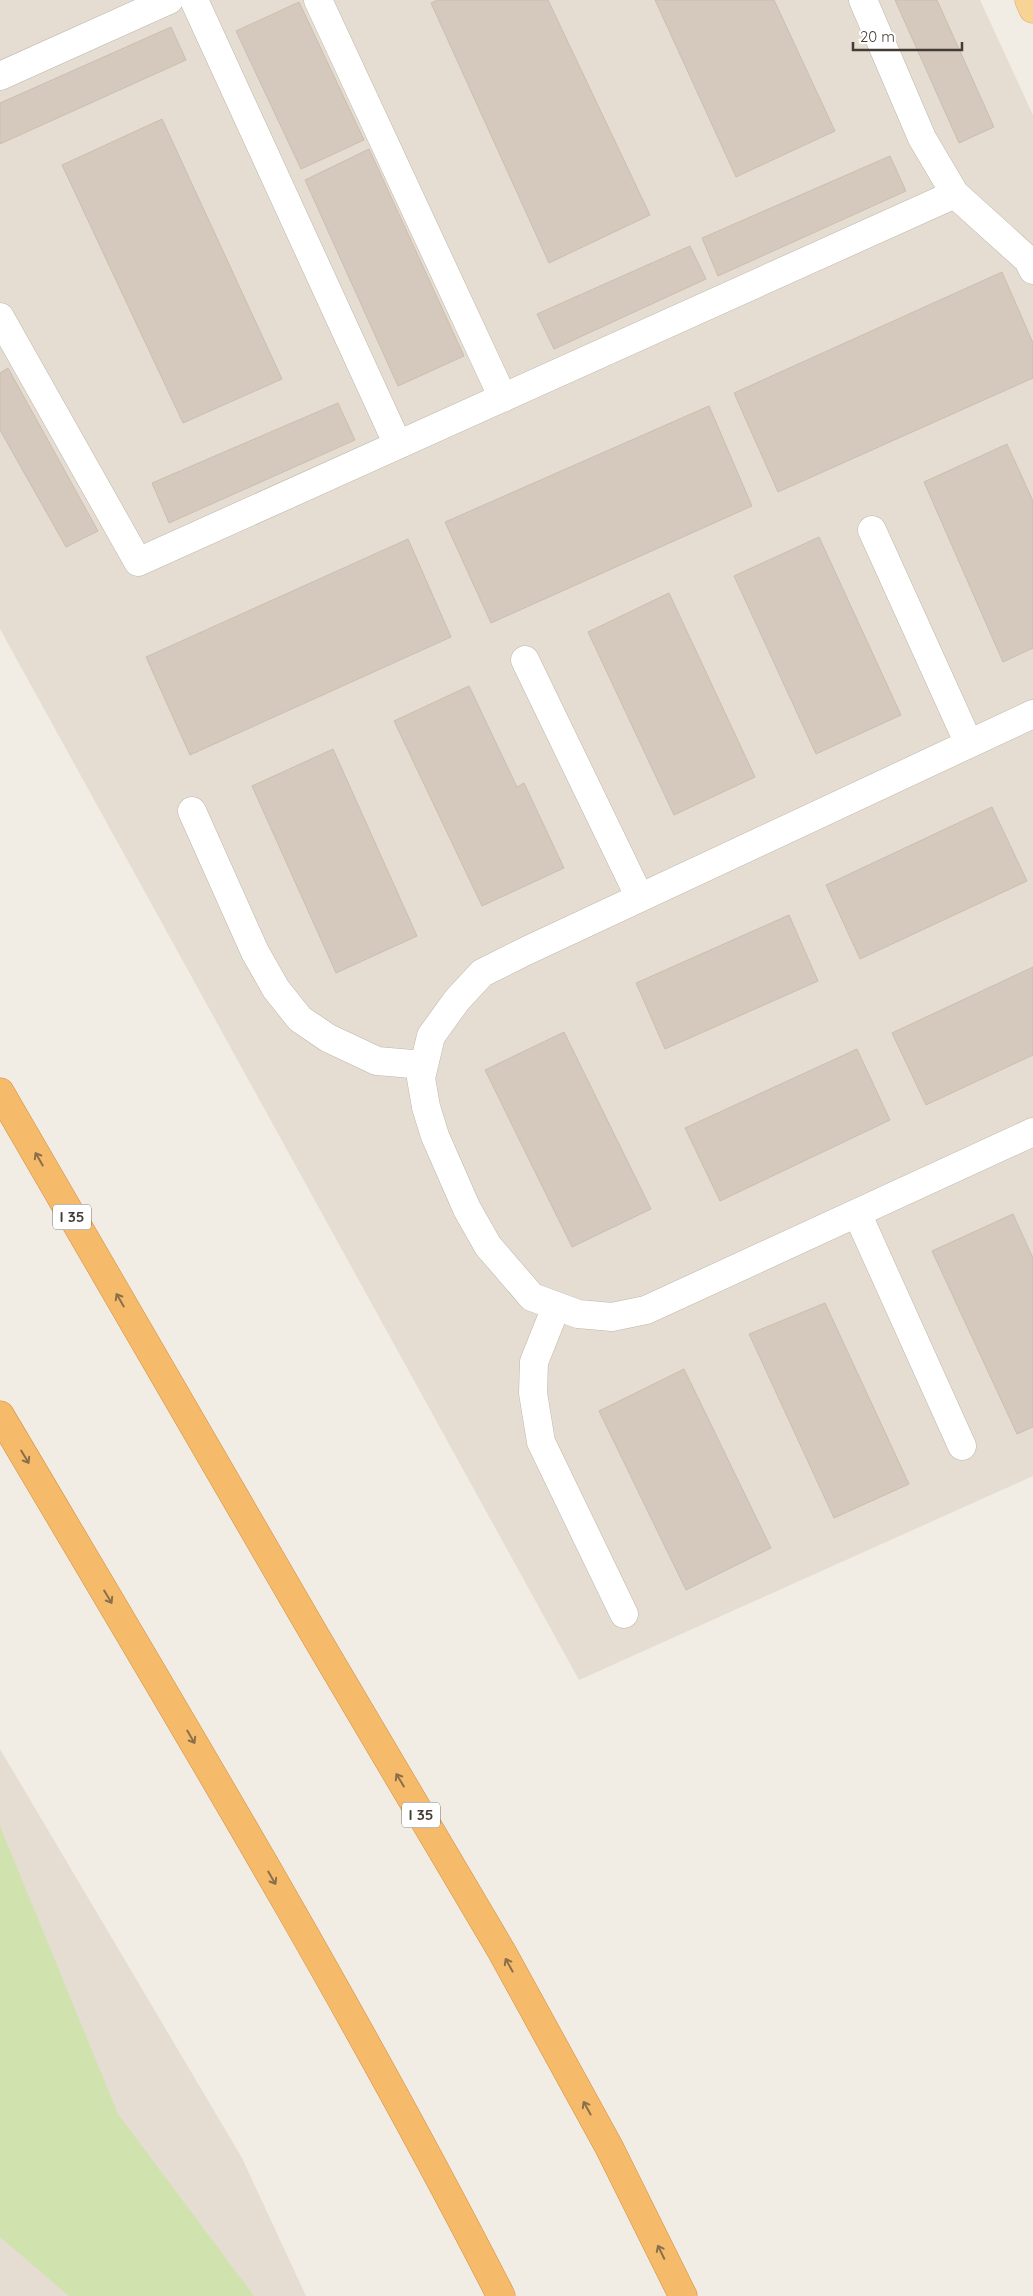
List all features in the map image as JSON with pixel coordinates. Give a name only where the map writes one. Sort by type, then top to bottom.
[{"type":"highway","name":"I 35","points":[[0,1092],[316,1638],[502,1952],[609,2147],[683,2296]]},
{"type":"highway","points":[[0,1415],[190,1735],[367,2043],[501,2296]]},
{"type":"main road","points":[[1029,0],[1033,9]]},
{"type":"lane","points":[[0,76],[169,0]]},
{"type":"lane","points":[[194,0],[398,445]]},
{"type":"lane","points":[[318,0],[503,398]]},
{"type":"lane","points":[[863,0],[922,138],[955,194],[1028,260],[1033,270]]},
{"type":"lane","points":[[0,317],[138,562],[955,194]]},
{"type":"lane","points":[[872,530],[968,744]]},
{"type":"lane","points":[[525,660],[640,898]]},
{"type":"lane","points":[[1033,714],[482,973],[457,1000],[431,1036],[421,1078],[426,1107],[435,1136],[467,1209],[488,1246],[532,1297],[578,1314],[612,1317],[646,1310],[1033,1132]]},
{"type":"lane","points":[[192,811],[255,952],[276,989],[300,1019],[328,1038],[377,1061],[424,1065]]},
{"type":"lane","points":[[857,1213],[962,1446]]},
{"type":"lane","points":[[556,1307],[534,1362],[533,1393],[541,1442],[624,1614]]},
{"type":"shaded area","points":[[0,0],[980,0],[1033,115],[1033,1476],[579,1680],[0,629]]},
{"type":"shaded area","points":[[0,1749],[242,2158],[306,2296],[0,2296]]},
{"type":"green space","points":[[0,1826],[118,2114],[254,2296],[69,2296],[0,2237]]},
{"type":"building","points":[[437,0],[548,0],[650,215],[549,263],[431,3]]},
{"type":"building","points":[[655,0],[774,0],[835,131],[736,177]]},
{"type":"building","points":[[895,0],[937,0],[994,127],[959,143]]},
{"type":"building","points":[[299,2],[364,140],[301,169],[236,31]]},
{"type":"building","points":[[171,27],[186,60],[0,144],[0,103]]},
{"type":"building","points":[[162,119],[282,379],[183,423],[62,165]]},
{"type":"building","points":[[369,149],[464,356],[398,386],[305,180]]},
{"type":"building","points":[[890,156],[906,191],[718,276],[702,238]]},
{"type":"building","points":[[690,246],[706,279],[554,349],[537,314]]},
{"type":"building","points":[[1002,272],[1033,343],[1033,378],[778,492],[734,393]]},
{"type":"building","points":[[8,368],[98,531],[66,547],[0,430],[0,373]]},
{"type":"building","points":[[338,403],[355,440],[169,523],[152,483]]},
{"type":"building","points":[[709,406],[752,506],[491,623],[445,522]]},
{"type":"building","points":[[1007,444],[1033,501],[1033,648],[1003,662],[924,482]]},
{"type":"building","points":[[819,537],[901,715],[816,754],[734,576]]},
{"type":"building","points":[[408,539],[451,637],[190,755],[146,657]]},
{"type":"building","points":[[669,593],[755,777],[674,815],[588,632]]},
{"type":"building","points":[[469,686],[517,787],[524,783],[564,868],[482,906],[394,721]]},
{"type":"building","points":[[333,749],[417,936],[336,973],[252,786]]},
{"type":"building","points":[[992,807],[1027,881],[860,959],[826,885]]},
{"type":"building","points":[[789,915],[818,981],[665,1049],[636,983]]},
{"type":"building","points":[[1033,967],[1033,1055],[926,1105],[892,1033]]},
{"type":"building","points":[[564,1032],[651,1209],[572,1247],[485,1070]]},
{"type":"building","points":[[857,1049],[890,1120],[720,1201],[685,1128]]},
{"type":"building","points":[[1013,1214],[1033,1258],[1033,1427],[1017,1434],[932,1251]]},
{"type":"building","points":[[825,1303],[909,1484],[834,1518],[749,1334]]},
{"type":"building","points":[[684,1369],[771,1548],[686,1590],[599,1411]]}]
